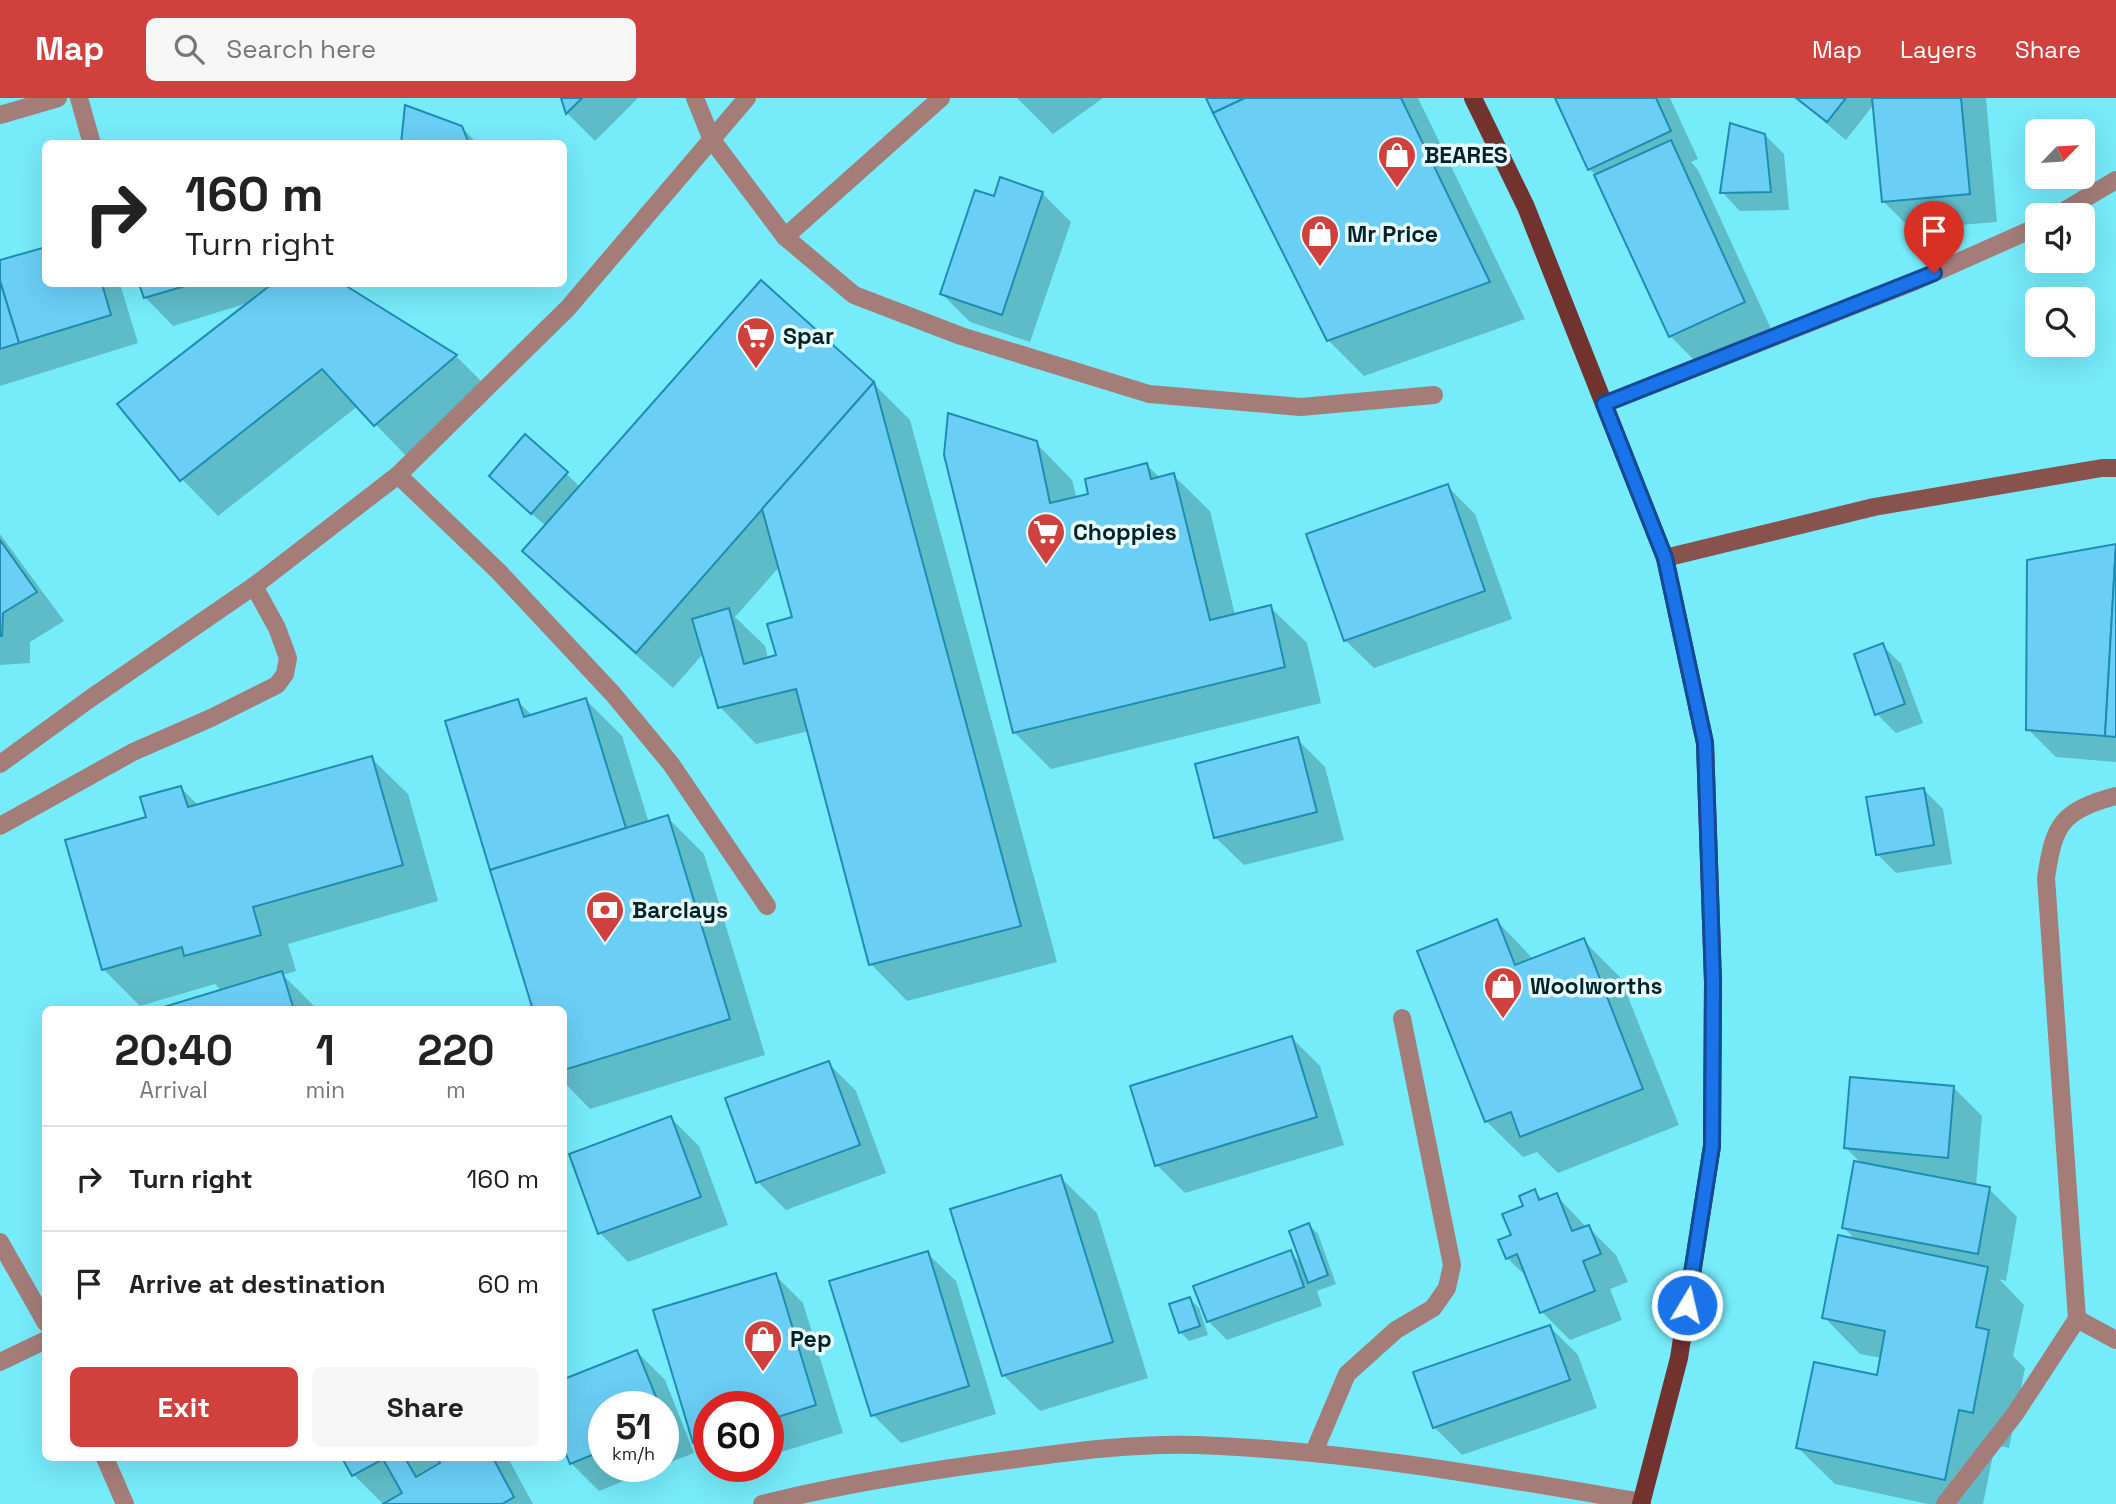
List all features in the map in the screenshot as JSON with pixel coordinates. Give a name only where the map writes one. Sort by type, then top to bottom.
[{"type":"main road","points":[[1473,98],[1526,207],[1665,558],[1705,743],[1713,982],[1712,1146],[1679,1358],[1641,1503]]},
{"type":"street","points":[[0,115],[58,98]]},
{"type":"street","points":[[79,98],[91,140]]},
{"type":"street","points":[[695,98],[712,140],[786,237],[854,295],[961,336],[1149,394],[1301,407],[1434,395]]},
{"type":"street","points":[[0,764],[254,586],[398,475],[568,308],[747,98]]},
{"type":"street","points":[[786,237],[942,98]]},
{"type":"street","points":[[2077,203],[2116,180]]},
{"type":"street","points":[[1604,404],[1911,283],[2025,233]]},
{"type":"street","points":[[1665,558],[1874,507],[2102,468],[2116,468]]},
{"type":"street","points":[[398,475],[499,572],[613,694],[671,764],[766,906]]},
{"type":"street","points":[[0,826],[133,751],[211,718],[277,685],[285,674],[288,658],[277,628],[254,586]]},
{"type":"street","points":[[1945,1504],[2015,1414],[2077,1319],[2046,878],[2052,842],[2066,818],[2091,803],[2116,796]]},
{"type":"street","points":[[1314,1452],[1347,1374],[1396,1330],[1433,1308],[1447,1288],[1452,1265],[1402,1018]]},
{"type":"street","points":[[0,1242],[42,1316]]},
{"type":"street","points":[[2077,1319],[2116,1340]]},
{"type":"street","points":[[0,1362],[42,1342]]},
{"type":"street","points":[[762,1504],[927,1470],[1084,1450],[1193,1445],[1314,1452],[1500,1478],[1641,1503]]},
{"type":"street","points":[[107,1461],[125,1504]]},
{"type":"building","points":[[561,98],[582,98],[566,114]]},
{"type":"building","points":[[1206,98],[1245,98],[1213,113]]},
{"type":"building","points":[[1245,98],[1401,98],[1490,282],[1327,341],[1213,113]]},
{"type":"building","points":[[1555,98],[1656,98],[1671,131],[1588,170]]},
{"type":"building","points":[[1796,98],[1846,98],[1827,122]]},
{"type":"building","points":[[1872,98],[1961,98],[1970,194],[1882,202]]},
{"type":"building","points":[[405,105],[462,126],[467,140],[401,140]]},
{"type":"building","points":[[1730,123],[1765,134],[1771,192],[1720,193]]},
{"type":"building","points":[[1671,140],[1745,302],[1669,337],[1594,175]]},
{"type":"building","points":[[1000,177],[1043,192],[1002,315],[940,294],[975,190],[994,196]]},
{"type":"building","points":[[42,248],[42,287],[103,287],[111,315],[19,343],[0,281],[0,260]]},
{"type":"building","points":[[761,280],[874,382],[636,653],[522,551]]},
{"type":"building","points":[[0,281],[19,343],[0,349]]},
{"type":"building","points":[[140,287],[182,287],[144,298]]},
{"type":"building","points":[[268,287],[348,287],[457,355],[374,426],[322,369],[180,481],[117,404]]},
{"type":"building","points":[[874,382],[1021,926],[869,965],[796,689],[718,708],[692,619],[729,608],[744,664],[776,655],[767,624],[792,617],[762,509]]},
{"type":"building","points":[[948,413],[1037,441],[1050,503],[1088,494],[1085,479],[1147,463],[1151,479],[1174,473],[1210,620],[1271,605],[1285,667],[1013,733],[944,455]]},
{"type":"building","points":[[525,434],[568,472],[531,514],[489,476]]},
{"type":"building","points":[[1448,484],[1485,591],[1344,641],[1306,534]]},
{"type":"building","points":[[0,540],[37,592],[3,613],[2,636],[0,636]]},
{"type":"building","points":[[2116,544],[2105,736],[2026,730],[2027,560]]},
{"type":"building","points":[[2116,544],[2116,737],[2105,736]]},
{"type":"building","points":[[1883,643],[1905,704],[1875,715],[1854,654]]},
{"type":"building","points":[[586,698],[626,828],[490,870],[445,721],[518,699],[524,717]]},
{"type":"building","points":[[1298,737],[1317,812],[1214,838],[1195,764]]},
{"type":"building","points":[[372,756],[403,865],[253,907],[261,935],[184,956],[182,947],[102,970],[65,840],[146,817],[140,797],[181,786],[188,807]]},
{"type":"building","points":[[1924,788],[1934,845],[1876,855],[1866,797]]},
{"type":"building","points":[[668,815],[730,1019],[567,1069],[567,1006],[532,1006],[490,870]]},
{"type":"building","points":[[1497,919],[1515,965],[1584,938],[1643,1089],[1520,1137],[1511,1112],[1485,1122],[1417,951]]},
{"type":"building","points":[[282,971],[293,1006],[167,1006]]},
{"type":"building","points":[[1292,1036],[1317,1117],[1155,1166],[1130,1086]]},
{"type":"building","points":[[829,1061],[860,1145],[756,1183],[725,1098]]},
{"type":"building","points":[[1850,1077],[1954,1086],[1948,1158],[1844,1148]]},
{"type":"building","points":[[671,1116],[701,1197],[598,1234],[569,1154]]},
{"type":"building","points":[[1854,1161],[1990,1187],[1978,1254],[1842,1228]]},
{"type":"building","points":[[1061,1175],[1113,1342],[1002,1376],[950,1209]]},
{"type":"building","points":[[1535,1189],[1539,1200],[1557,1193],[1572,1231],[1589,1225],[1601,1254],[1583,1261],[1595,1291],[1540,1313],[1517,1254],[1506,1259],[1498,1240],[1511,1235],[1502,1214],[1523,1206],[1519,1196]]},
{"type":"building","points":[[1309,1223],[1328,1275],[1308,1283],[1289,1231]]},
{"type":"building","points":[[1838,1235],[1988,1267],[1976,1327],[1989,1330],[1973,1413],[1959,1410],[1945,1480],[1796,1448],[1814,1362],[1877,1375],[1885,1331],[1822,1318]]},
{"type":"building","points":[[1291,1250],[1304,1287],[1207,1322],[1193,1286]]},
{"type":"building","points":[[928,1251],[969,1386],[871,1416],[829,1281]]},
{"type":"building","points":[[776,1273],[816,1405],[784,1415],[784,1391],[693,1391],[693,1443],[653,1310]]},
{"type":"building","points":[[1190,1297],[1200,1326],[1179,1333],[1169,1304]]},
{"type":"building","points":[[1550,1325],[1570,1380],[1433,1428],[1413,1372]]},
{"type":"building","points":[[637,1350],[654,1391],[588,1391],[588,1457],[570,1464],[567,1456],[567,1378]]},
{"type":"building","points":[[344,1461],[379,1461],[352,1476]]},
{"type":"building","points":[[384,1461],[407,1461],[416,1477],[440,1463],[439,1461],[495,1461],[514,1497],[502,1504],[383,1504],[402,1493]]},
{"type":"place","name":"BEARES","points":[[1397,189]]},
{"type":"place","name":"Mr Price","points":[[1320,268]]},
{"type":"place","name":"Spar","points":[[756,370]]},
{"type":"place","name":"Choppies","points":[[1046,566]]},
{"type":"place","name":"Barclays","points":[[605,944]]},
{"type":"place","name":"Woolworths","points":[[1503,1020]]},
{"type":"place","name":"Pep","points":[[763,1373]]},
{"type":"route","points":[[1687,1305],[1712,1146],[1713,982],[1705,743],[1665,558],[1604,404],[1934,273]]}]
